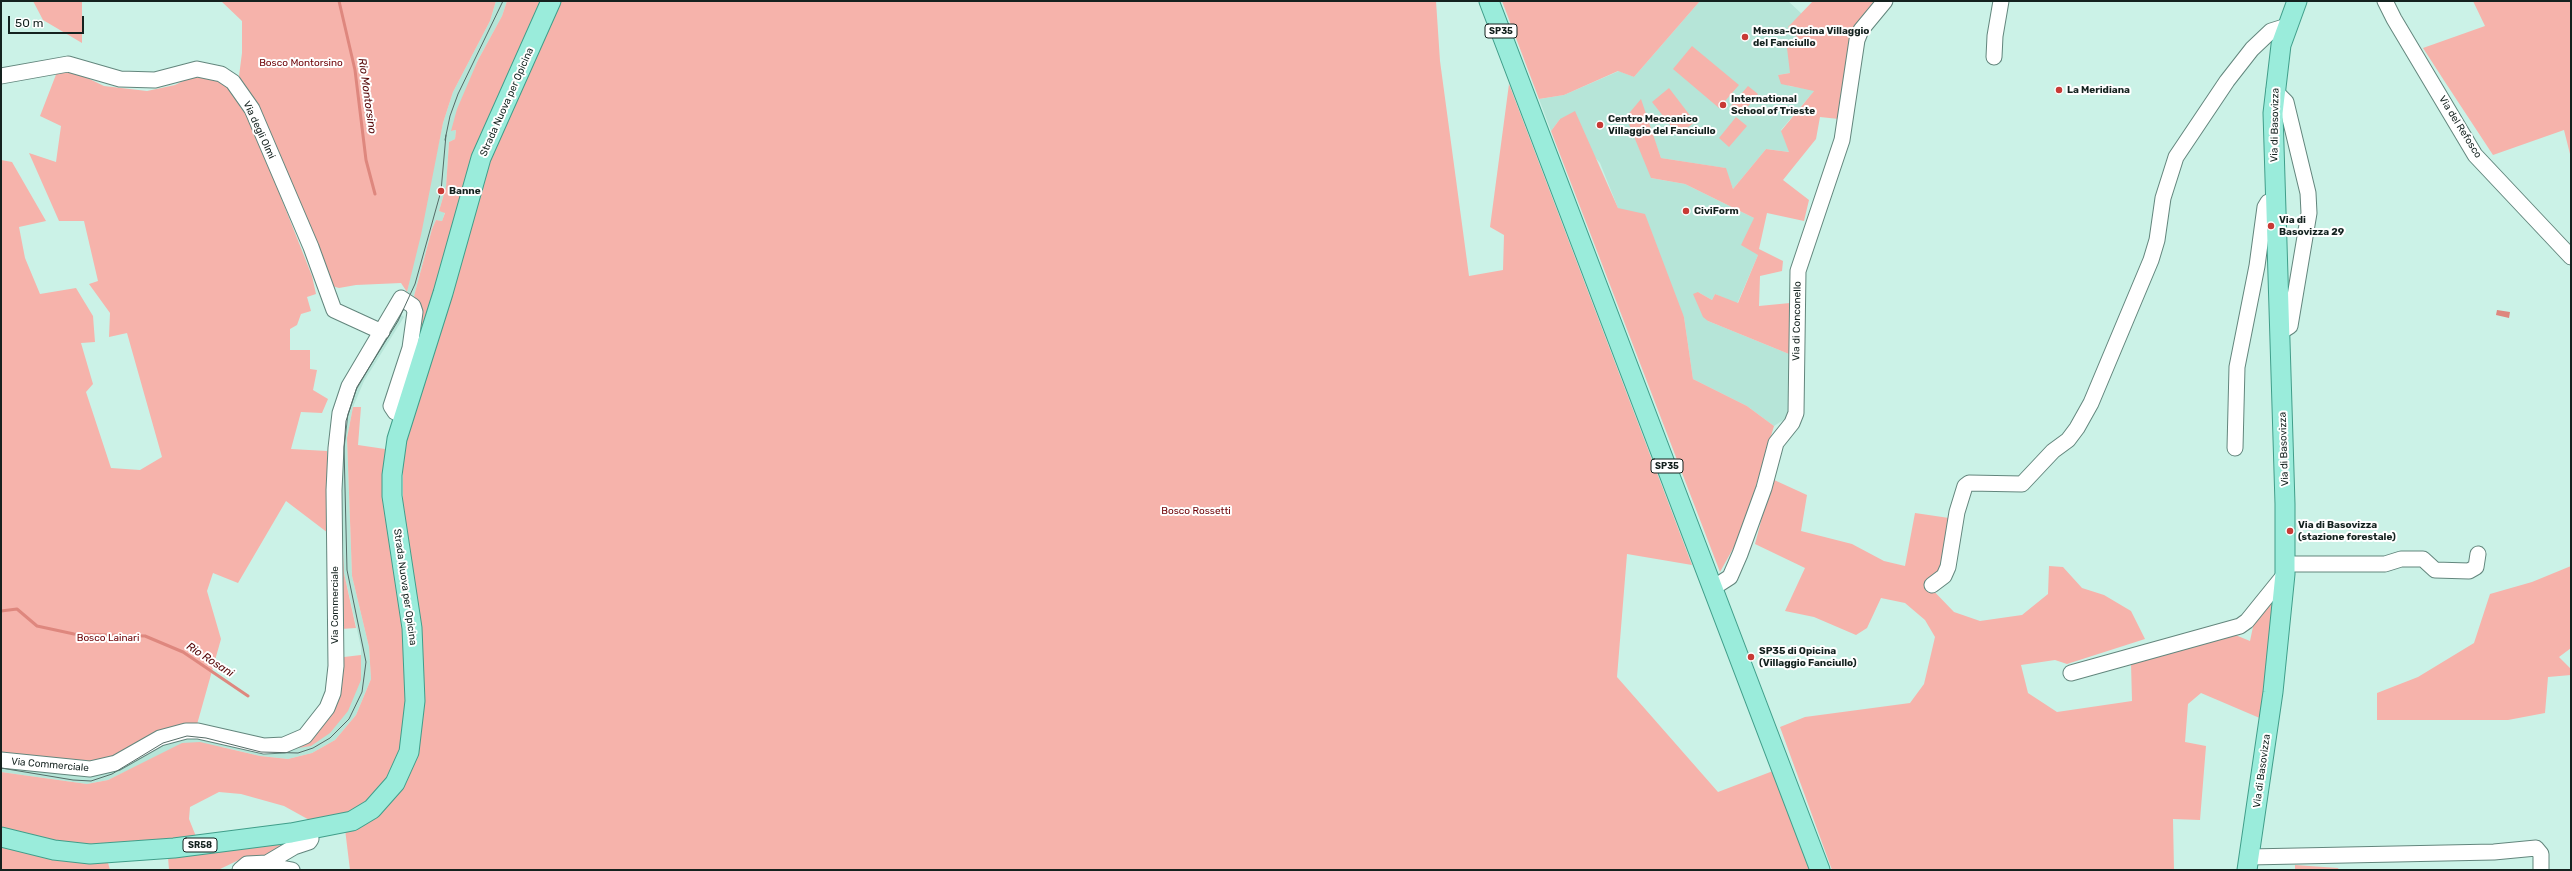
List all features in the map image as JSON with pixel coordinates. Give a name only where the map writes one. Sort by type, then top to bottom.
[{"type":"main road","name":"Strada Nuova per Opicina","points":[[1,837],[54,850],[90,854],[174,848],[309,831],[352,821],[372,809],[395,783],[405,764],[412,741],[415,701],[414,648],[392,496],[394,458],[403,416],[430,334],[487,142],[551,1]]},
{"type":"main road","name":"SP35","points":[[1489,1],[1820,870]]},
{"type":"main road","name":"Via di Basovizza","points":[[2248,864],[2277,664],[2285,569],[2274,90],[2281,45],[2297,1]]},
{"type":"street","name":"Via di Conconello","points":[[1713,588],[1730,577],[1764,488],[1776,443],[1792,423],[1796,413],[1798,271],[1842,140],[1857,40],[1861,30],[1885,1]]},
{"type":"street","points":[[1994,57],[1995,36],[2001,1]]},
{"type":"street","name":"Via del Refosco","points":[[2385,1],[2394,19],[2475,155],[2571,257]]},
{"type":"street","points":[[1932,585],[1944,576],[1948,567],[1957,512],[1965,486],[1968,483],[2022,484],[2054,451],[2068,440],[2078,428],[2091,403],[2151,260],[2157,240],[2163,198],[2176,157],[2248,54],[2271,31],[2287,26]]},
{"type":"street","name":"Via degli Olmi","points":[[1,76],[68,64],[107,77],[126,80],[156,80],[197,69],[222,74],[233,82],[252,109],[316,258],[334,310],[382,332]]},
{"type":"street","points":[[2274,90],[2286,102],[2308,193],[2309,213],[2290,326],[2280,333]]},
{"type":"street","points":[[2235,448],[2237,367],[2257,266],[2265,208],[2268,202],[2276,200]]},
{"type":"street","name":"Via Commerciale","points":[[1,760],[73,769],[103,768],[172,734],[198,731],[253,744],[275,746],[294,743],[305,736],[317,723],[333,693],[336,666],[334,490],[338,424],[349,386],[401,298],[413,306],[415,326],[391,406],[395,412],[403,416]]},
{"type":"street","points":[[2071,673],[2240,626],[2247,621],[2285,569],[2385,564],[2402,559],[2423,559],[2435,570],[2469,571],[2476,566],[2478,554]]},
{"type":"street","points":[[240,870],[247,864],[267,863],[290,850],[309,842],[311,839],[309,831]]},
{"type":"street","points":[[2248,864],[2494,852],[2536,848],[2541,854],[2541,870]]},
{"type":"street","points":[[267,863],[271,866],[292,870]]},
{"type":"shaded area","points":[[496,1],[507,1],[502,16],[478,60],[452,131],[456,130],[455,139],[449,142],[446,187],[439,211],[445,212],[442,221],[436,220],[432,229],[414,296],[407,292],[443,123],[453,92],[490,21]]},
{"type":"shaded area","name":"CiviForm","points":[[1700,1],[1788,1],[1802,14],[1788,27],[1798,38],[1790,73],[1778,75],[1789,86],[1815,90],[1781,130],[1790,152],[1766,149],[1733,189],[1725,168],[1661,158],[1655,142],[1651,178],[1685,184],[1754,218],[1758,255],[1737,304],[1715,294],[1712,300],[1698,292],[1708,321],[1789,354],[1792,401],[1788,417],[1774,426],[1747,406],[1693,379],[1684,317],[1618,208],[1600,163],[1560,119],[1551,131],[1539,99],[1564,95],[1619,71],[1634,77]]},
{"type":"shaded area","points":[[2497,310],[2510,312],[2509,318],[2496,315]]},
{"type":"shaded area","points":[[398,311],[404,317],[364,381],[353,407],[347,438],[352,576],[369,647],[371,679],[356,715],[335,740],[312,753],[288,759],[260,756],[222,747],[127,771],[108,780],[87,784],[1,772],[1,763],[175,736],[286,750],[361,680],[361,647],[344,573],[340,441],[353,387]]},
{"type":"green space","points":[[33,1],[82,1],[82,43],[43,20]]},
{"type":"green space","name":"Bosco Montorsino","points":[[221,1],[496,1],[490,21],[453,92],[443,123],[421,235],[407,292],[401,283],[356,285],[339,288],[332,286],[258,105],[239,76],[242,53],[242,21]]},
{"type":"green space","points":[[507,1],[544,1],[398,407],[420,306],[414,296],[432,229],[436,220],[442,221],[445,213],[439,211],[446,187],[449,142],[455,139],[456,130],[451,131],[457,109],[478,60],[502,16]]},
{"type":"green space","name":"Bosco Rossetti","points":[[557,1],[1436,1],[1440,61],[1469,276],[1503,270],[1504,235],[1490,227],[1509,84],[1692,565],[1627,554],[1617,677],[1718,792],[1773,771],[1811,870],[350,870],[345,829],[403,785],[410,565],[403,503],[403,460],[415,401],[477,189]]},
{"type":"green space","points":[[1502,1],[1700,1],[1634,77],[1618,71],[1564,95],[1539,99]]},
{"type":"green space","points":[[1813,1],[1879,1],[1868,14],[1839,119],[1820,117],[1816,139],[1783,180],[1809,200],[1804,221],[1767,213],[1759,249],[1783,261],[1782,271],[1760,276],[1759,306],[1790,303],[1789,354],[1708,321],[1703,317],[1693,294],[1698,292],[1712,300],[1715,294],[1738,303],[1758,255],[1741,245],[1754,218],[1685,184],[1651,178],[1626,117],[1641,99],[1661,158],[1726,168],[1733,189],[1766,149],[1789,152],[1781,131],[1814,91],[1781,84],[1778,75],[1790,73],[1787,48],[1798,38],[1788,27]]},
{"type":"green space","points":[[2473,1],[2571,1],[2571,158],[2564,130],[2493,155],[2423,48],[2485,26]]},
{"type":"green space","points":[[1692,46],[1739,85],[1719,108],[1673,69]]},
{"type":"green space","name":"Bosco Lainari","points":[[57,72],[77,73],[104,86],[147,91],[175,85],[191,77],[218,79],[234,92],[250,119],[312,276],[316,294],[307,297],[311,311],[301,314],[297,325],[290,329],[290,350],[310,350],[310,369],[317,370],[313,390],[328,399],[322,413],[301,412],[291,449],[327,451],[328,533],[286,501],[238,583],[213,573],[207,591],[221,639],[196,728],[99,763],[1,756],[1,160],[12,162],[46,221],[19,227],[25,258],[40,294],[76,288],[93,316],[95,342],[81,343],[93,384],[86,392],[111,468],[140,470],[162,457],[127,333],[109,337],[110,313],[89,284],[98,281],[84,221],[59,221],[29,153],[56,162],[61,126],[40,116]]},
{"type":"green space","points":[[1748,86],[1758,94],[1741,115],[1730,107]]},
{"type":"green space","points":[[1669,88],[1695,122],[1678,135],[1652,102]]},
{"type":"green space","points":[[1575,111],[1618,208],[1645,214],[1684,317],[1693,379],[1747,406],[1774,426],[1751,502],[1735,545],[1720,572],[1551,131],[1560,119]]},
{"type":"green space","points":[[1736,117],[1747,126],[1729,147],[1719,138]]},
{"type":"green space","points":[[353,407],[361,407],[358,445],[385,449],[384,488],[408,654],[409,702],[397,766],[367,803],[339,818],[313,822],[284,806],[241,794],[219,792],[190,807],[189,819],[197,839],[82,846],[1,832],[1,772],[87,784],[108,780],[182,743],[200,742],[260,756],[288,759],[312,753],[335,740],[356,715],[371,679],[369,647],[352,576],[347,438]]},
{"type":"green space","points":[[1772,479],[1807,495],[1801,531],[1852,544],[1884,561],[1905,566],[1915,513],[1949,518],[1942,567],[1926,583],[1954,612],[1980,621],[2022,615],[2048,594],[2049,566],[2063,567],[2082,588],[2104,595],[2131,611],[2145,639],[2067,664],[2055,660],[2021,665],[2028,693],[2057,712],[2132,701],[2131,663],[2228,632],[2250,641],[2254,622],[2277,592],[2262,719],[2201,693],[2188,704],[2185,742],[2206,746],[2200,820],[2173,819],[2174,870],[1832,870],[1780,727],[1805,717],[1910,703],[1924,684],[1935,637],[1925,620],[1905,603],[1881,598],[1867,628],[1856,635],[1814,617],[1785,611],[1805,568],[1755,544]]},
{"type":"green space","points":[[341,514],[344,573],[356,628],[341,629]]},
{"type":"green space","points":[[2571,566],[2571,648],[2559,657],[2571,669],[2571,675],[2548,677],[2545,713],[2508,720],[2377,720],[2377,693],[2418,677],[2474,643],[2490,594],[2532,582]]},
{"type":"green space","points":[[361,655],[361,680],[348,711],[330,733],[311,746],[286,750],[339,694],[344,657]]},
{"type":"green space","points":[[292,839],[267,855],[245,857],[218,870],[169,870],[168,857]]},
{"type":"green space","points":[[1,845],[107,859],[110,870],[1,870]]},
{"type":"green space","points":[[2295,865],[2338,868],[2339,870],[2295,870]]},
{"type":"waterway","name":"Rio Montorsino","points":[[339,1],[355,70],[366,160],[375,194]]},
{"type":"waterway","name":"Rio Rosani","points":[[1,611],[17,609],[37,626],[74,634],[145,636],[183,652],[248,696]]},
{"type":"tram line","points":[[445,140],[450,116],[458,94],[503,1]]},
{"type":"tram line","points":[[1,768],[73,780],[91,781],[112,774],[163,743],[187,736],[206,738],[261,752],[298,753],[313,748],[330,738],[349,719],[362,692],[366,662],[347,570],[344,447],[346,421],[357,387],[398,321],[415,284],[441,191],[446,135]]},
{"type":"place","name":"Mensa-Cucina Villaggio del Fanciullo","points":[[1745,37]]},
{"type":"place","name":"La Meridiana","points":[[2059,90]]},
{"type":"place","name":"International School of Trieste","points":[[1723,105]]},
{"type":"place","name":"Centro Meccanico Villaggio del Fanciullo","points":[[1600,125]]},
{"type":"place","name":"Banne","points":[[441,191]]},
{"type":"place","name":"CiviForm","points":[[1686,211]]},
{"type":"place","name":"Via di Basovizza 29","points":[[2271,226]]},
{"type":"place","name":"Via di Basovizza (stazione forestale)","points":[[2290,531]]},
{"type":"place","name":"SP35 di Opicina (Villaggio Fanciullo)","points":[[1751,657]]}]
